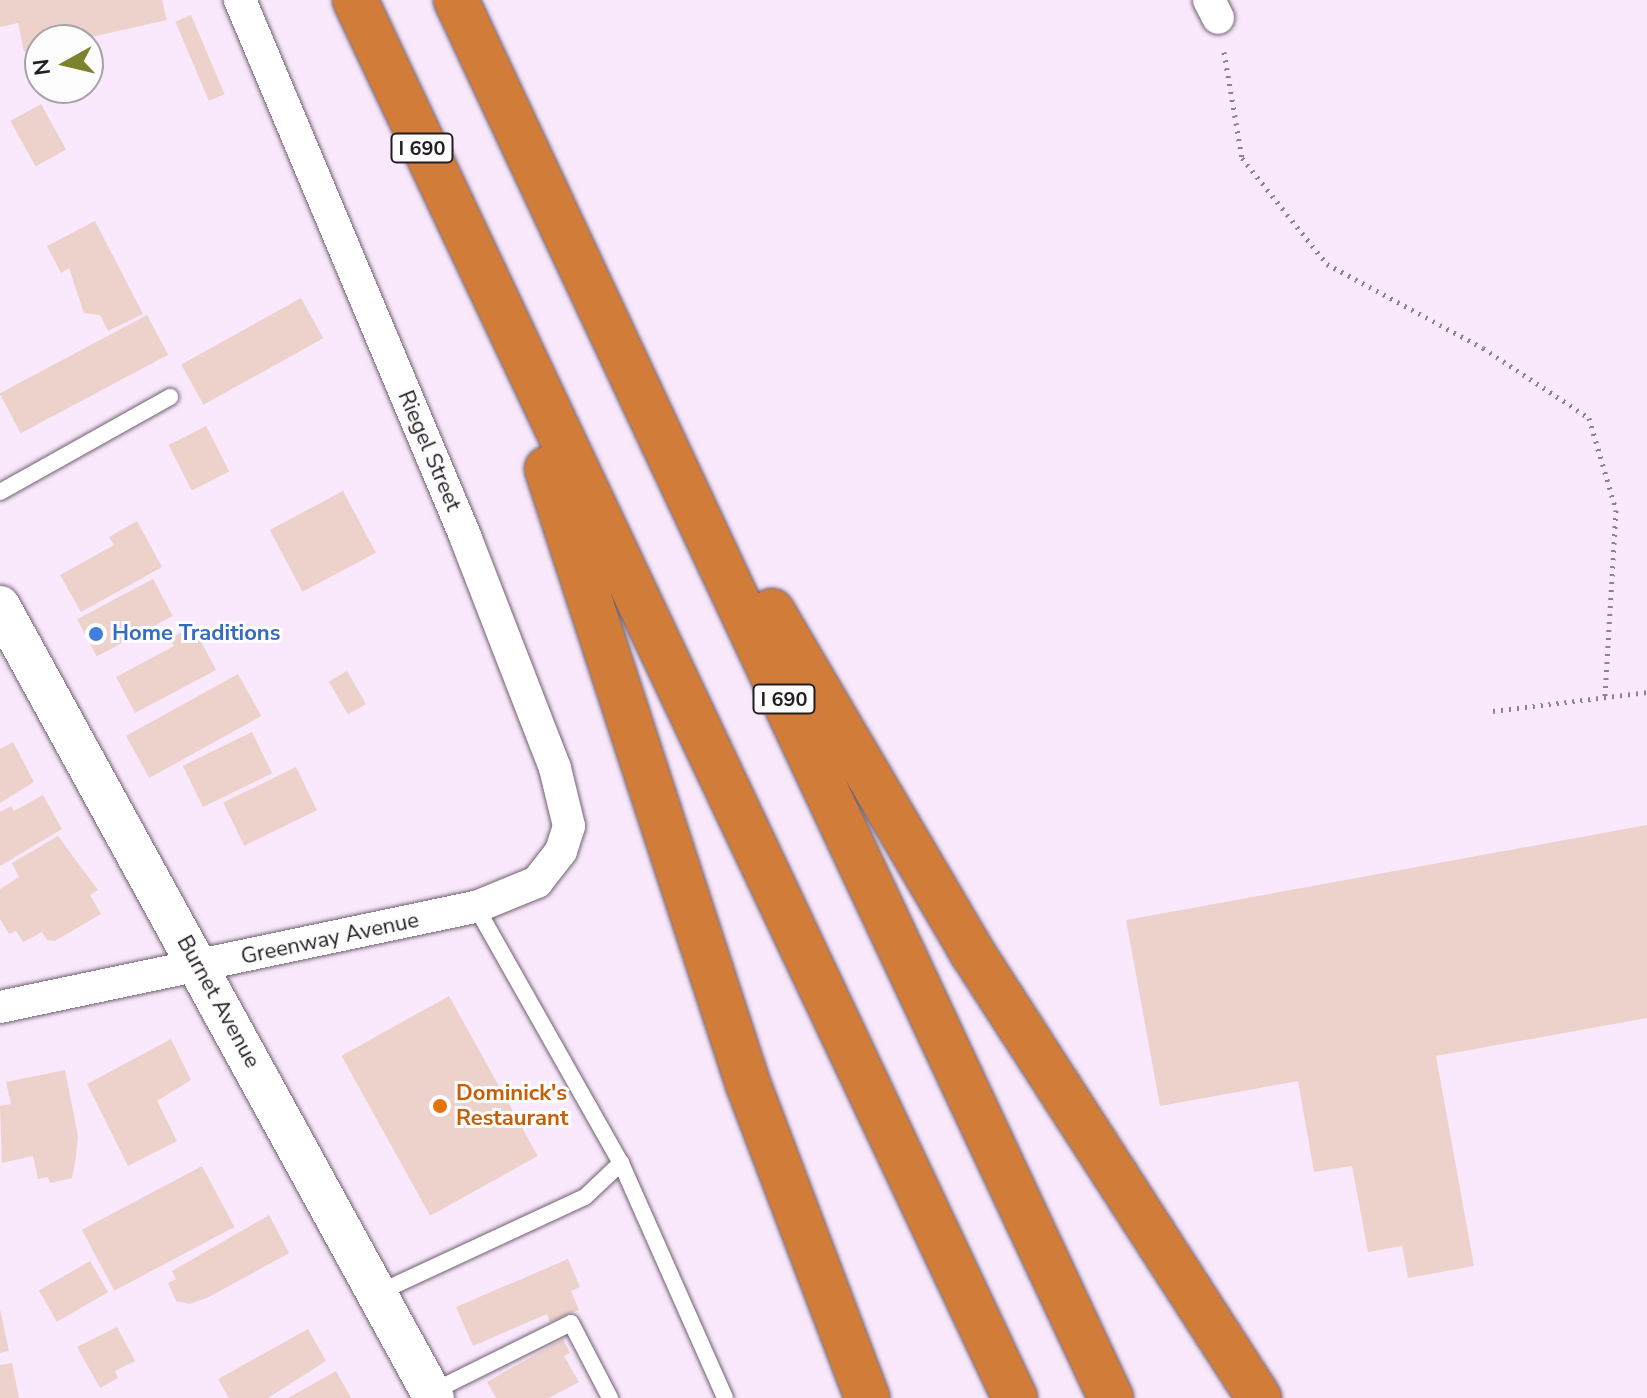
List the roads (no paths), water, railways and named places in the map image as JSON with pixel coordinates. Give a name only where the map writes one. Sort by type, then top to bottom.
[{"type":"highway","name":"I 690","points":[[355,0],[490,295],[1015,1398]]},
{"type":"highway","name":"I 690","points":[[456,0],[632,368],[1111,1398]]},
{"type":"highway","points":[[490,295],[748,1084],[867,1398]]},
{"type":"highway","points":[[632,368],[970,949],[1259,1398]]},
{"type":"street","name":"Riegel Street","points":[[240,0],[460,523],[555,768],[569,826],[561,851],[537,882],[516,892]]},
{"type":"street","name":"Burnet Avenue","points":[[0,606],[432,1395]]},
{"type":"street","name":"Greenway Avenue","points":[[0,1007],[476,907],[516,892]]},
{"type":"lane","points":[[0,492],[170,397]]},
{"type":"lane","points":[[476,907],[621,1163],[725,1398]]},
{"type":"lane","points":[[377,1294],[585,1197],[621,1163]]},
{"type":"lane","points":[[432,1395],[571,1323],[610,1398]]},
{"type":"place","name":"Home Traditions","points":[[96,634]]},
{"type":"place","name":"Dominick's Restaurant","points":[[440,1106]]}]
